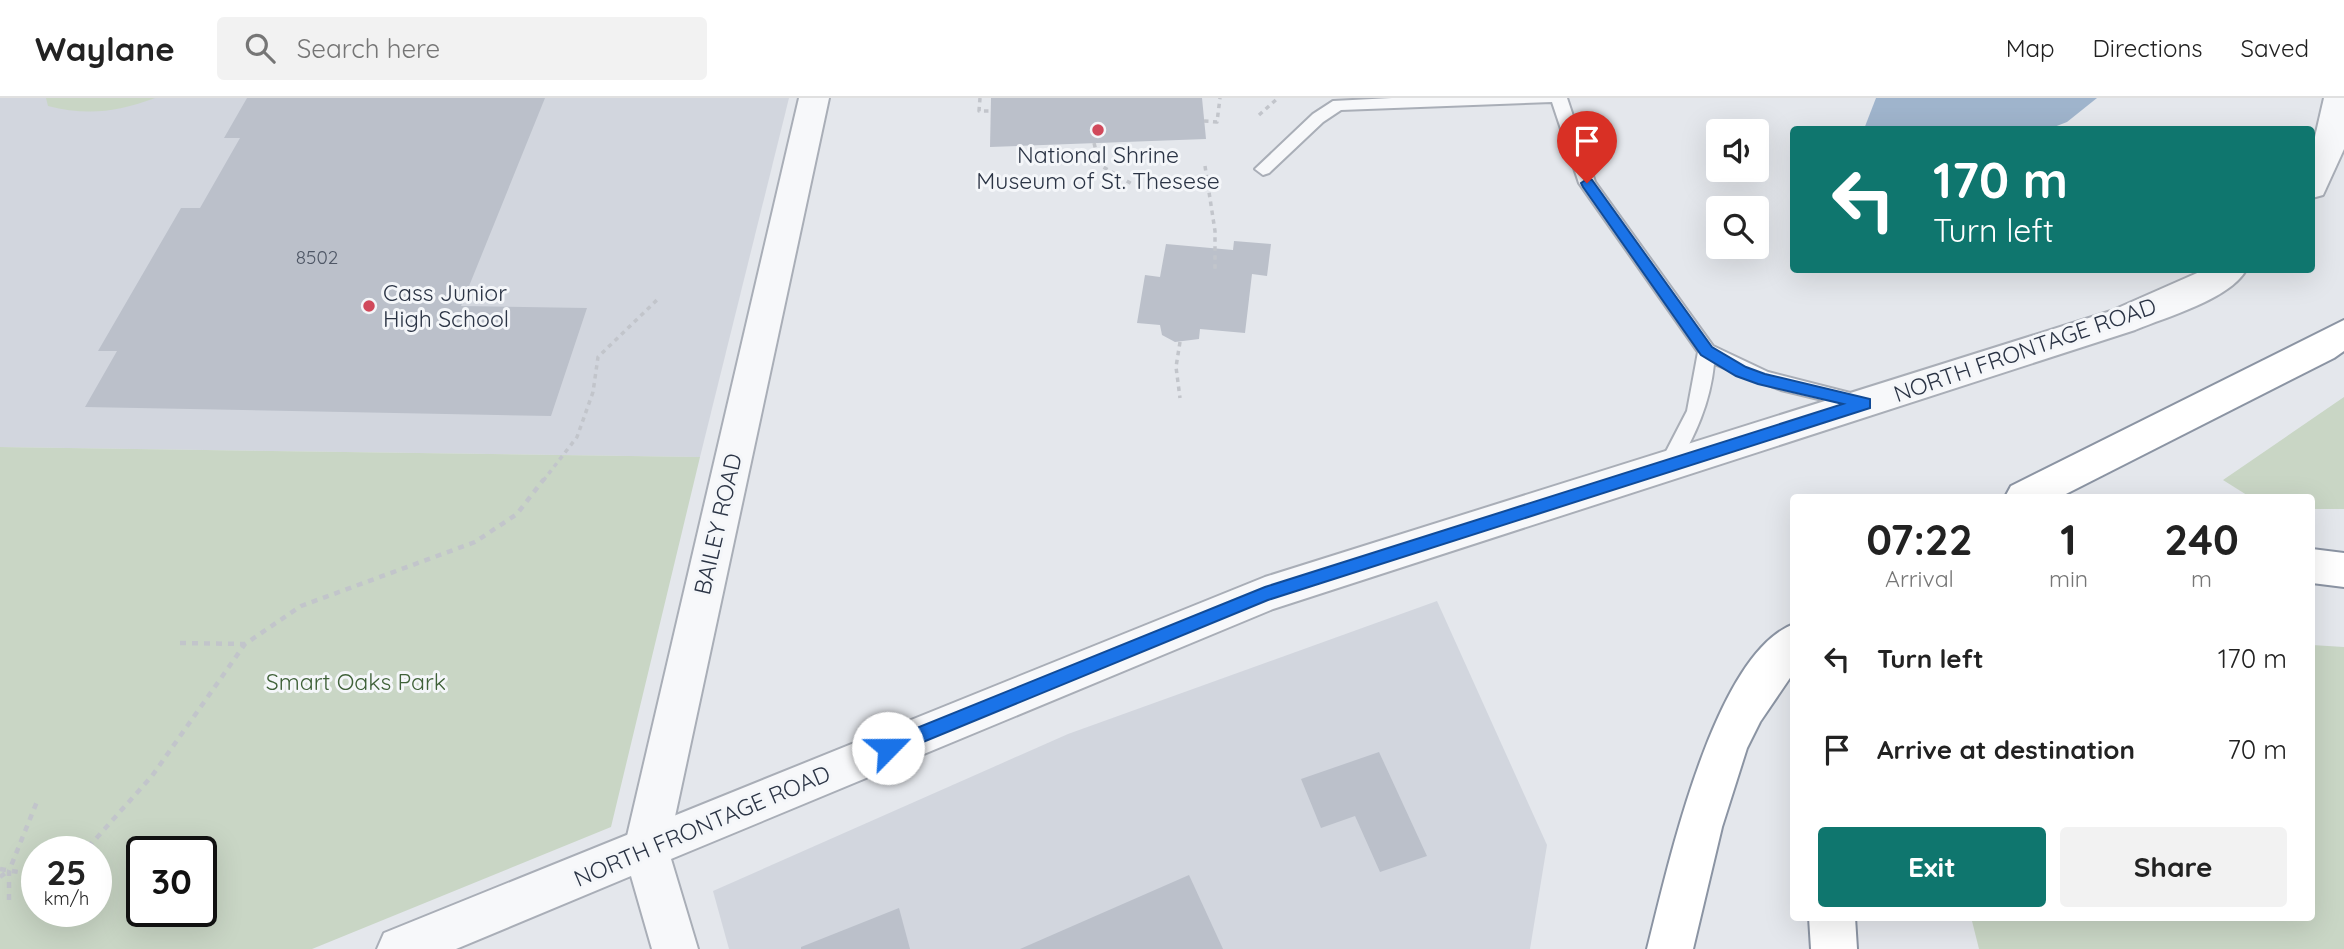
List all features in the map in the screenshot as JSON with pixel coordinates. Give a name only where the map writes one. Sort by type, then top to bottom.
[{"type":"highway","points":[[2030,494],[2322,348],[2344,333]]},
{"type":"highway","points":[[2315,566],[2344,570]]},
{"type":"highway","points":[[1670,949],[1713,786],[1746,701],[1790,647]]},
{"type":"highway","points":[[1832,921],[1834,949]]},
{"type":"street","name":"BAILEY ROAD","points":[[676,949],[646,849],[814,98]]},
{"type":"street","points":[[2315,180],[2329,147],[2339,98]]},
{"type":"street","name":"NORTH FRONTAGE ROAD","points":[[401,949],[1265,594],[2123,321],[2205,286],[2224,273]]},
{"type":"lane","points":[[1263,169],[1318,118],[1338,105],[1547,98]]},
{"type":"lane","points":[[1559,98],[1587,183],[1706,351],[1741,372],[1763,380],[1864,403]]},
{"type":"lane","points":[[1668,466],[1693,426],[1699,408],[1706,351]]},
{"type":"path","points":[[979,98],[979,111],[991,111]]},
{"type":"path","points":[[1204,121],[1217,122],[1217,103],[1220,98]]},
{"type":"path","points":[[1259,115],[1278,98]]},
{"type":"path","points":[[1094,143],[1093,156],[1098,166],[1132,184]]},
{"type":"path","points":[[1205,166],[1212,226],[1218,243],[1215,270]]},
{"type":"path","points":[[98,836],[152,776],[245,644],[301,606],[475,542],[517,514],[577,438],[593,392],[598,356],[660,297]]},
{"type":"path","points":[[1180,342],[1176,367],[1180,398]]},
{"type":"path","points":[[180,643],[245,644]]},
{"type":"path","points":[[9,900],[9,871],[38,799]]},
{"type":"path","points":[[0,869],[21,873]]},
{"type":"path","points":[[0,877],[9,871]]},
{"type":"shaded area","name":"Cass Junior High School","points":[[0,98],[789,98],[700,457],[0,447]]},
{"type":"shaded area","points":[[1437,601],[1547,845],[1530,949],[729,949],[713,891],[1068,734]]},
{"type":"green space","points":[[46,98],[155,98],[128,107],[89,112],[48,106]]},
{"type":"green space","points":[[2344,397],[2344,509],[2315,509],[2315,494],[2245,494],[2223,480]]},
{"type":"green space","name":"Smart Oaks Park","points":[[0,447],[700,457],[611,827],[312,949],[0,949]]},
{"type":"green space","points":[[2315,645],[2344,647],[2344,949],[1979,949],[1972,921],[2315,921]]},
{"type":"water","points":[[1876,98],[2097,98],[2067,122],[2057,126],[1865,126]]},
{"type":"building","points":[[247,98],[545,98],[461,306],[587,308],[551,416],[85,407],[117,351],[98,351],[181,208],[200,208],[240,138],[224,138]]},
{"type":"building","name":"National Shrine Museum of St. Thesese","points":[[991,98],[1202,98],[1206,139],[990,147]]},
{"type":"building","points":[[1234,241],[1271,244],[1267,276],[1252,274],[1245,333],[1200,329],[1199,339],[1175,342],[1162,335],[1160,325],[1137,323],[1145,275],[1160,277],[1166,244],[1233,250]]},
{"type":"building","points":[[1379,752],[1427,856],[1380,872],[1355,816],[1321,828],[1301,779]]},
{"type":"building","points":[[1189,875],[1223,949],[1020,949]]},
{"type":"building","points":[[899,908],[910,949],[801,949],[801,947]]},
{"type":"place","name":"National Shrine Museum of St. Thesese","points":[[1098,130]]},
{"type":"place","name":"Cass Junior High School","points":[[369,306]]},
{"type":"route","points":[[888,748],[1265,594],[1864,403],[1763,380],[1741,372],[1706,351],[1587,183]]}]
